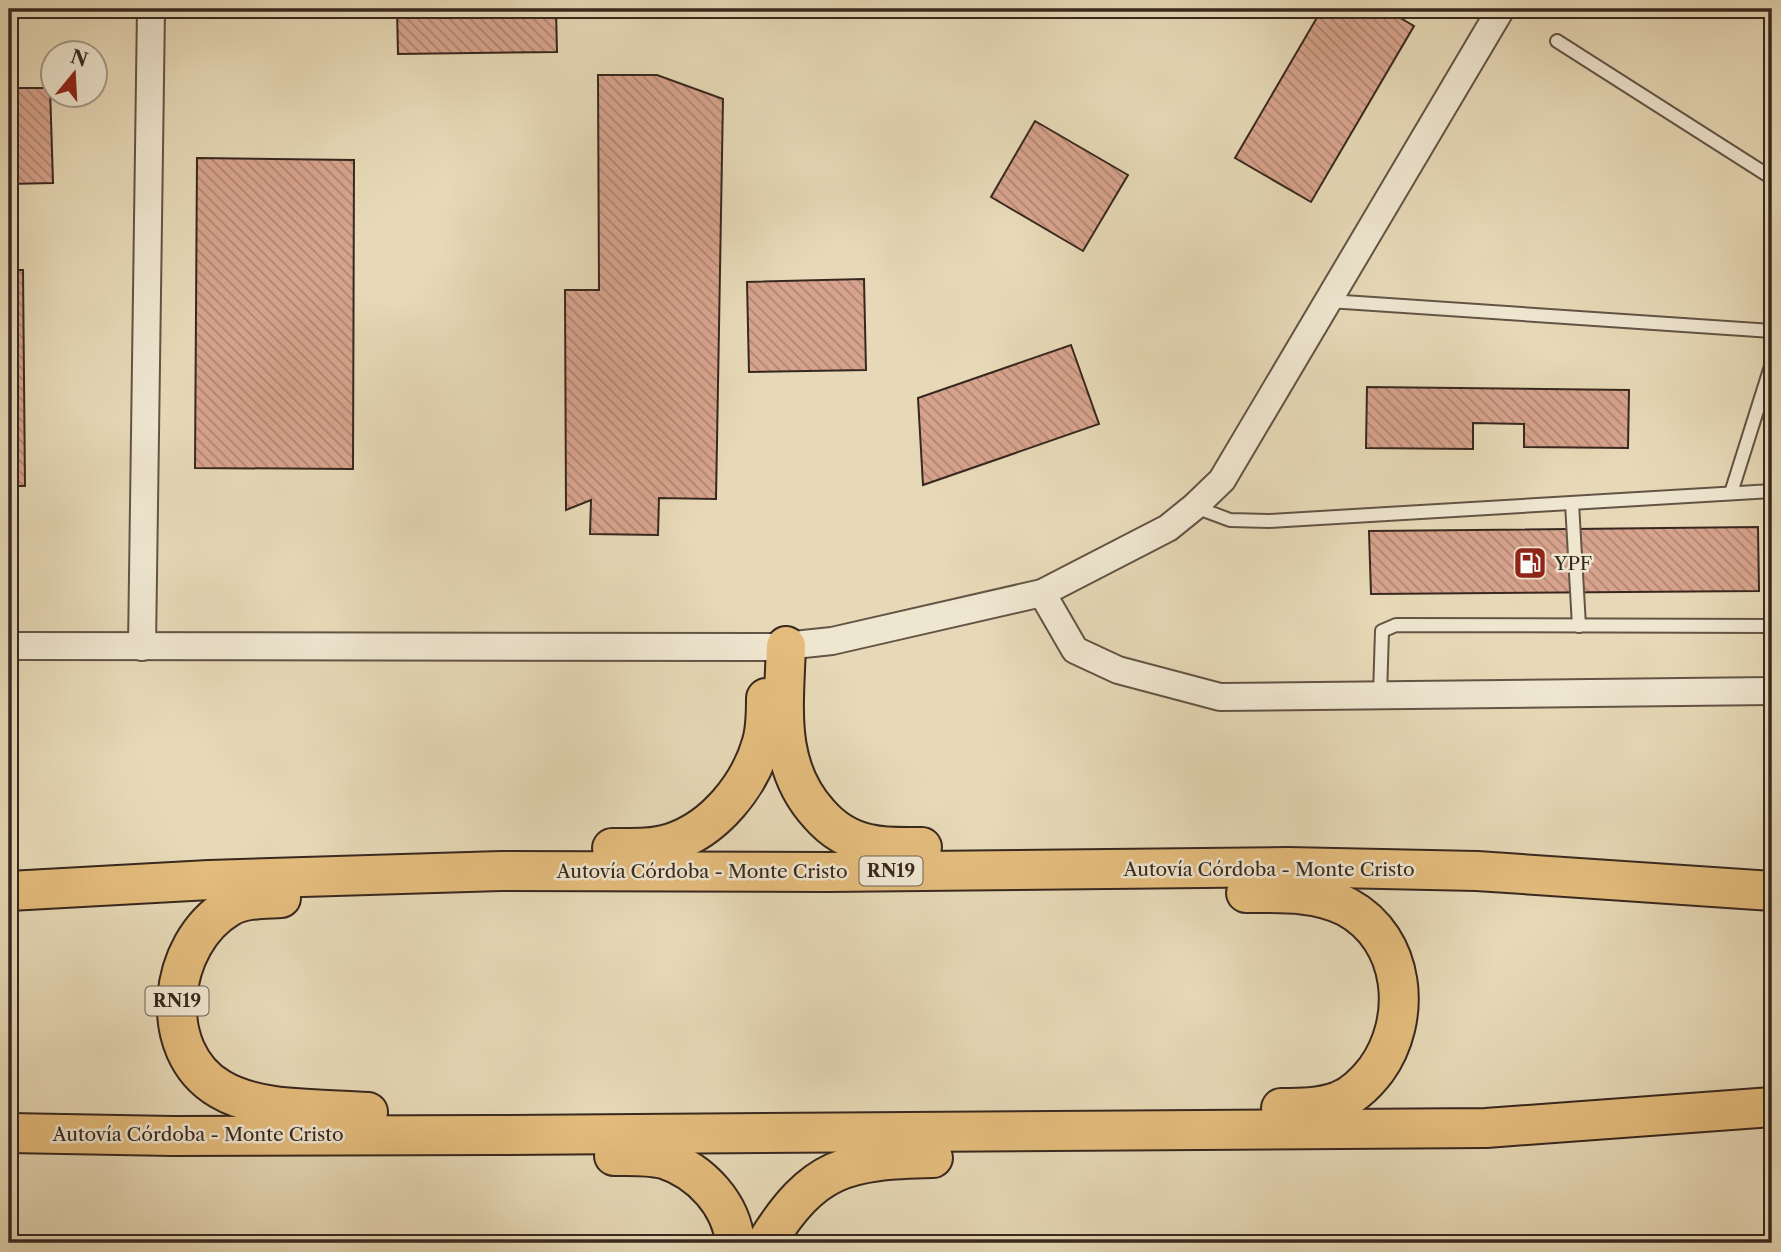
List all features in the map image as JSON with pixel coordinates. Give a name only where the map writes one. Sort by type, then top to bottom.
[{"type":"highway","points":[[775,647],[788,755],[799,788],[829,825],[848,837],[869,844],[891,847],[985,848],[1079,869]]},
{"type":"highway","points":[[485,871],[591,848],[653,847],[673,842],[690,835],[722,811],[746,779],[763,739],[775,647]]},
{"type":"highway","name":"Autovía Córdoba - Monte Cristo","points":[[9,891],[209,880],[485,871],[828,872],[1288,867],[1477,871],[1772,891]]},
{"type":"highway","name":"RN19","points":[[1074,1130],[1192,1110],[1319,1107],[1340,1101],[1356,1092],[1382,1061],[1398,1020],[1400,995],[1390,952],[1378,933],[1362,917],[1345,906],[1299,895],[1199,892],[1079,869]]},
{"type":"highway","name":"RN19","points":[[480,1135],[380,1112],[266,1105],[242,1100],[218,1088],[186,1052],[179,1030],[177,1004],[179,981],[187,957],[200,934],[215,916],[231,905],[252,900],[384,895],[485,871]]},
{"type":"highway","name":"Autovía Córdoba - Monte Cristo","points":[[9,1133],[173,1136],[480,1135],[1486,1128],[1772,1107]]},
{"type":"highway","points":[[766,1243],[792,1205],[810,1187],[851,1165],[880,1159],[954,1157],[1074,1130]]},
{"type":"highway","points":[[480,1135],[572,1156],[645,1156],[663,1159],[679,1166],[712,1191],[727,1210],[735,1243]]},
{"type":"street","points":[[142,647],[151,9]]},
{"type":"street","points":[[9,646],[775,647],[832,641],[1042,593],[1168,528],[1222,480],[1501,9]]},
{"type":"street","points":[[1042,593],[1075,650],[1118,670],[1220,696],[1772,691]]},
{"type":"lane","points":[[1556,41],[1772,178]]},
{"type":"lane","points":[[1328,301],[1772,331]]},
{"type":"lane","points":[[1731,493],[1772,363]]},
{"type":"lane","points":[[1194,507],[1230,520],[1269,521],[1772,491]]},
{"type":"lane","points":[[1572,503],[1578,626]]},
{"type":"lane","points":[[1380,695],[1382,631],[1396,625],[1772,626]]},
{"type":"building","points":[[397,9],[556,9],[557,52],[398,54]]},
{"type":"building","points":[[1322,9],[1385,9],[1414,26],[1311,202],[1235,158]]},
{"type":"building","points":[[598,75],[657,75],[723,99],[716,499],[659,498],[658,535],[590,534],[591,500],[566,510],[565,290],[599,290]]},
{"type":"building","points":[[9,88],[38,88],[38,108],[51,108],[53,183],[9,184]]},
{"type":"building","points":[[1035,121],[1128,175],[1083,251],[991,197]]},
{"type":"building","points":[[197,158],[354,160],[353,469],[195,468]]},
{"type":"building","points":[[9,270],[23,270],[25,486],[9,486]]},
{"type":"building","points":[[864,279],[866,370],[749,372],[747,282]]},
{"type":"building","points":[[1071,345],[1099,424],[923,485],[918,398]]},
{"type":"building","points":[[1367,387],[1629,390],[1628,448],[1524,447],[1524,424],[1473,423],[1473,449],[1366,448]]},
{"type":"building","points":[[1758,527],[1759,591],[1371,594],[1369,531]]},
{"type":"place","name":"YPF","points":[[1530,563]]}]
